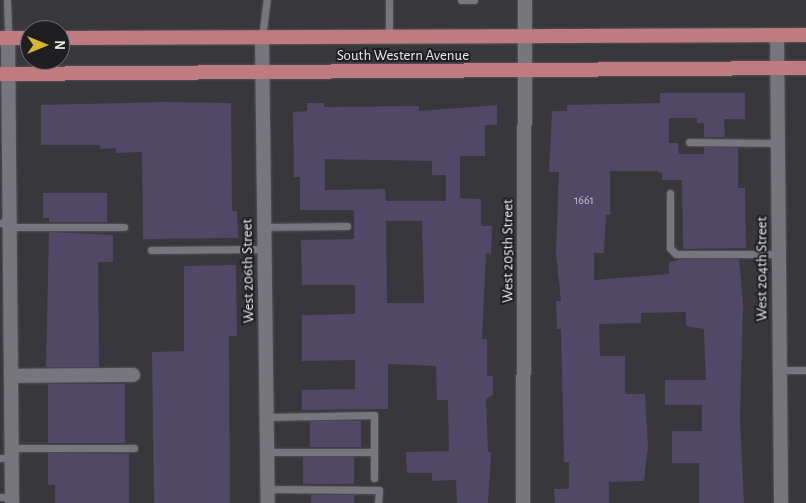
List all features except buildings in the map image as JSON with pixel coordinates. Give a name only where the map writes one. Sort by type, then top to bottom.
[{"type":"main road","name":"South Western Avenue","points":[[70,38],[262,39],[806,35]]},
{"type":"main road","points":[[4,38],[20,38]]},
{"type":"main road","name":"South Western Avenue","points":[[4,74],[262,74],[806,68]]},
{"type":"street","name":"West 205th Street","points":[[523,503],[525,0]]},
{"type":"street","name":"West 204th Street","points":[[777,36],[779,370],[782,503]]},
{"type":"street","points":[[4,38],[12,376],[8,499]]},
{"type":"street","name":"West 206th Street","points":[[262,39],[267,496]]},
{"type":"street","points":[[12,376],[133,375]]},
{"type":"lane","points":[[4,38],[7,0]]},
{"type":"lane","points":[[262,39],[266,0]]},
{"type":"lane","points":[[388,0],[389,38]]},
{"type":"lane","points":[[460,0],[474,0]]},
{"type":"lane","points":[[689,142],[777,143]]},
{"type":"lane","points":[[670,193],[670,248],[676,254],[778,254]]},
{"type":"lane","points":[[7,224],[124,227]]},
{"type":"lane","points":[[264,227],[347,226]]},
{"type":"lane","points":[[151,250],[264,250]]},
{"type":"lane","points":[[779,370],[806,370]]},
{"type":"lane","points":[[266,417],[374,415],[374,478]]},
{"type":"lane","points":[[8,455],[134,448]]},
{"type":"lane","points":[[267,452],[374,452]]},
{"type":"lane","points":[[267,496],[379,490],[378,503]]}]
